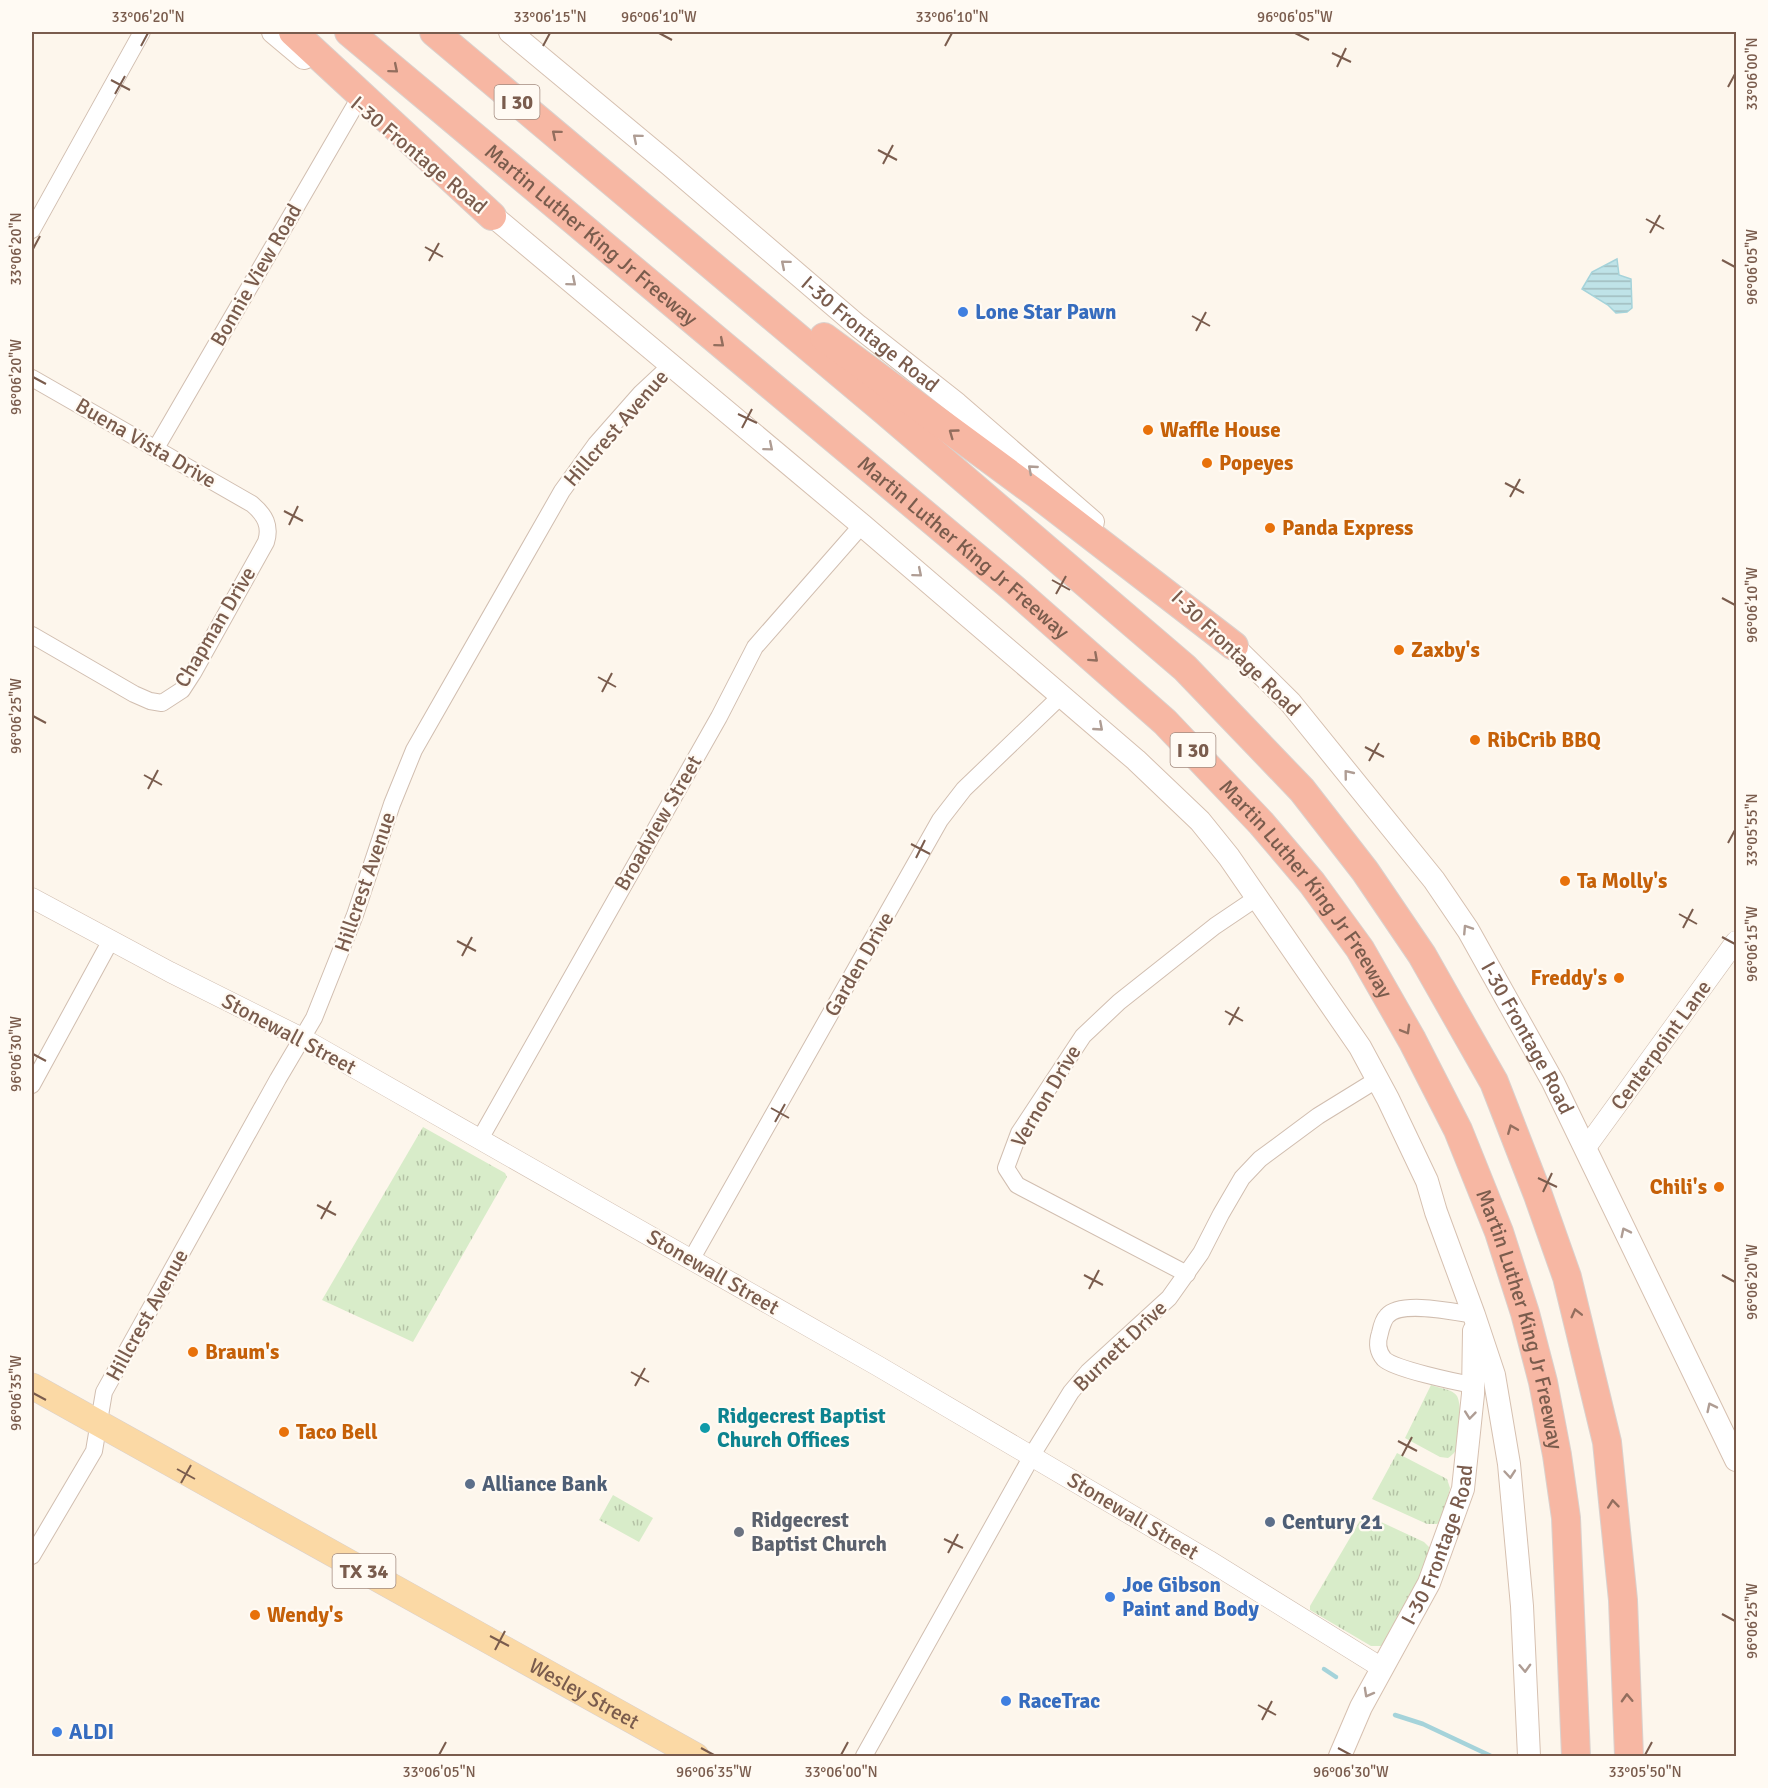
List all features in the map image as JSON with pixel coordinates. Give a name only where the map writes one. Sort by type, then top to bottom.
[{"type":"highway","points":[[293,32],[492,216]]},
{"type":"highway","name":"Martin Luther King Jr Freeway","points":[[349,32],[1082,647],[1165,722],[1261,823],[1312,883],[1360,949],[1412,1040],[1458,1130],[1499,1232],[1519,1292],[1543,1382],[1566,1518],[1576,1756]]},
{"type":"highway","name":"I 30","points":[[434,32],[903,426],[1185,668],[1302,790],[1365,871],[1422,956],[1494,1082],[1567,1277],[1607,1442],[1623,1600],[1629,1756]]},
{"type":"highway","points":[[600,172],[1036,494],[1234,646]]},
{"type":"highway","points":[[1571,1756],[1575,1704]]},
{"type":"main road","name":"I-30 Frontage Road","points":[[273,32],[671,364],[1062,695],[1136,760],[1200,821],[1229,857],[1360,1047],[1378,1079],[1427,1181],[1494,1375],[1509,1464],[1522,1606],[1528,1756]]},
{"type":"main road","name":"I-30 Frontage Road","points":[[510,32],[858,326],[957,404],[1234,646],[1290,702],[1439,888],[1468,930],[1553,1082],[1737,1460]]},
{"type":"main road","name":"I-30 Frontage Road","points":[[1340,1756],[1361,1707],[1429,1582],[1463,1489],[1473,1385],[1474,1315]]},
{"type":"main road","name":"Wesley Street","points":[[32,1386],[696,1756]]},
{"type":"street","points":[[32,230],[142,32]]},
{"type":"street","name":"Bonnie View Road","points":[[156,448],[357,102]]},
{"type":"street","name":"Hillcrest Avenue","points":[[32,1556],[94,1451],[104,1392],[314,1018],[355,915],[392,804],[414,750],[561,491],[596,444],[641,393],[671,364]]},
{"type":"street","name":"Buena Vista Drive","points":[[32,378],[156,448],[259,510]]},
{"type":"street","name":"Chapman Drive","points":[[32,635],[134,694],[162,704],[182,690],[193,673],[266,542],[269,533],[268,525],[259,510]]},
{"type":"street","name":"Broadview Street","points":[[480,1139],[719,717],[754,647],[862,525]]},
{"type":"street","name":"Garden Drive","points":[[692,1260],[940,820],[964,789],[1062,695]]},
{"type":"street","name":"Stonewall Street","points":[[32,897],[170,972],[302,1038],[878,1366],[1244,1582],[1382,1668]]},
{"type":"street","name":"Vernon Drive","points":[[1187,1275],[1017,1185],[1006,1168],[1018,1133],[1083,1036],[1119,1002],[1215,926],[1258,897]]},
{"type":"street","points":[[32,1085],[111,940]]},
{"type":"street","name":"Centerpoint Lane","points":[[1585,1149],[1737,941]]},
{"type":"street","name":"Burnett Drive","points":[[864,1756],[1058,1411],[1076,1385],[1169,1299],[1201,1253],[1242,1178],[1260,1159],[1318,1116],[1378,1079]]},
{"type":"street","points":[[1473,1385],[1409,1370],[1385,1360],[1377,1347],[1379,1335],[1388,1315],[1398,1310],[1411,1307],[1474,1315]]},
{"type":"green space","points":[[423,1127],[505,1173],[507,1177],[413,1342],[322,1300]]},
{"type":"green space","points":[[1431,1385],[1452,1392],[1459,1400],[1458,1444],[1448,1458],[1440,1457],[1405,1438]]},
{"type":"green space","points":[[1397,1453],[1447,1479],[1450,1488],[1443,1519],[1437,1524],[1427,1524],[1372,1499]]},
{"type":"green space","points":[[613,1495],[653,1518],[639,1542],[599,1520]]},
{"type":"green space","points":[[1364,1514],[1424,1542],[1429,1547],[1428,1563],[1389,1639],[1381,1646],[1371,1646],[1310,1610],[1310,1606]]},
{"type":"water","points":[[1617,259],[1619,275],[1631,279],[1632,308],[1627,312],[1616,313],[1608,305],[1582,289],[1592,272]]},
{"type":"waterway","points":[[1324,1669],[1336,1677]]},
{"type":"waterway","points":[[1395,1715],[1423,1724],[1491,1756]]},
{"type":"place","name":"Lone Star Pawn","points":[[963,312]]},
{"type":"place","name":"Waffle House","points":[[1148,430]]},
{"type":"place","name":"Popeyes","points":[[1207,463]]},
{"type":"place","name":"Panda Express","points":[[1270,528]]},
{"type":"place","name":"Zaxby's","points":[[1399,650]]},
{"type":"place","name":"RibCrib BBQ","points":[[1475,740]]},
{"type":"place","name":"Ta Molly's","points":[[1565,881]]},
{"type":"place","name":"Freddy's","points":[[1619,978]]},
{"type":"place","name":"Chili's","points":[[1719,1187]]},
{"type":"place","name":"Braum's","points":[[193,1352]]},
{"type":"place","name":"Ridgecrest Baptist Church Offices","points":[[705,1428]]},
{"type":"place","name":"Taco Bell","points":[[284,1432]]},
{"type":"place","name":"Alliance Bank","points":[[470,1484]]},
{"type":"place","name":"Century 21","points":[[1270,1522]]},
{"type":"place","name":"Ridgecrest Baptist Church","points":[[739,1532]]},
{"type":"place","name":"Joe Gibson Paint and Body","points":[[1110,1597]]},
{"type":"place","name":"Wendy's","points":[[255,1615]]},
{"type":"place","name":"RaceTrac","points":[[1006,1701]]},
{"type":"place","name":"ALDI","points":[[57,1732]]}]
